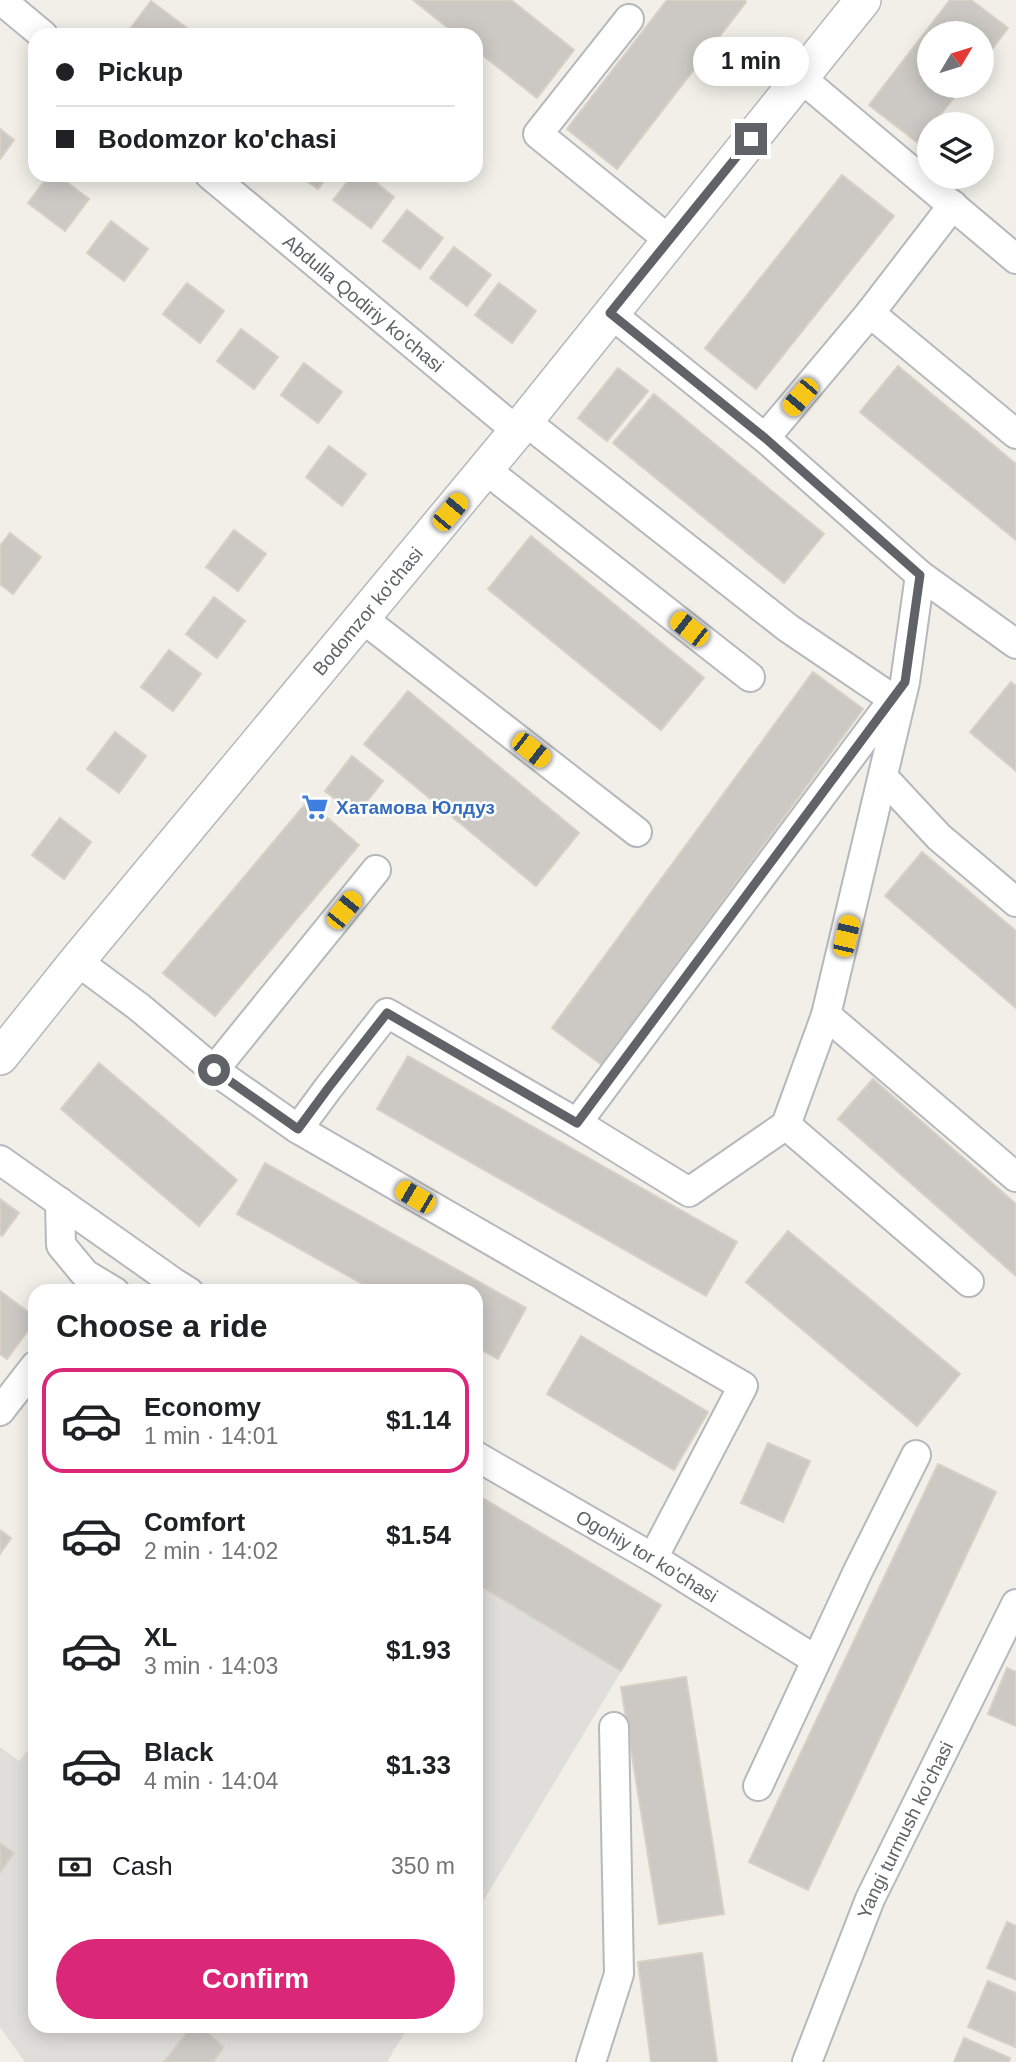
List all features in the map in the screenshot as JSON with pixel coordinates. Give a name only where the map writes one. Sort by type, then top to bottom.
[{"type":"street","points":[[1,0],[35,28]]},
{"type":"street","name":"Bodomzor ko'chasi","points":[[0,1057],[521,426],[863,0]]},
{"type":"street","points":[[629,19],[538,134],[668,240]]},
{"type":"street","points":[[801,78],[1016,258]]},
{"type":"street","name":"Abdulla Qodiriy ko'chasi","points":[[219,182],[521,426],[788,628],[900,691]]},
{"type":"street","points":[[765,438],[870,313],[953,205]]},
{"type":"street","points":[[610,313],[765,438],[920,575],[1016,644]]},
{"type":"street","points":[[870,313],[1016,434]]},
{"type":"street","points":[[485,469],[750,677]]},
{"type":"street","points":[[298,1129],[387,1013],[690,1192],[786,1125],[826,1016],[884,778],[920,575]]},
{"type":"street","points":[[362,618],[638,832]]},
{"type":"street","points":[[577,1123],[900,691]]},
{"type":"street","points":[[884,778],[939,837],[1016,902]]},
{"type":"street","points":[[214,1070],[376,870]]},
{"type":"street","points":[[77,961],[139,1007],[214,1070],[298,1129],[743,1386],[653,1558]]},
{"type":"street","points":[[826,1016],[1016,1177]]},
{"type":"street","points":[[786,1125],[969,1282]]},
{"type":"street","points":[[0,1160],[176,1284]]},
{"type":"street","points":[[60,1202],[61,1245],[97,1284]]},
{"type":"street","points":[[0,1411],[28,1375]]},
{"type":"street","points":[[758,1786],[916,1455]]},
{"type":"street","name":"Ogohiy tor ko'chasi","points":[[483,1460],[653,1558],[816,1660]]},
{"type":"street","name":"Yangi turmush ko'chasi","points":[[807,2062],[870,1899],[1016,1604]]},
{"type":"street","points":[[591,2062],[619,1974],[614,1727]]},
{"type":"shaded area","points":[[483,1498],[661,1605],[483,1901]]},
{"type":"shaded area","points":[[0,1747],[19,1761],[28,1750],[28,2033],[404,2033],[387,2062],[25,2062],[0,2027]]},
{"type":"building","points":[[413,0],[511,0],[574,50],[537,98],[483,56],[483,28],[448,28]]},
{"type":"building","points":[[667,0],[746,2],[617,169],[567,129]]},
{"type":"building","points":[[950,0],[971,0],[1008,28],[994,46],[994,21],[934,21]]},
{"type":"building","points":[[151,1],[187,28],[131,28]]},
{"type":"building","points":[[917,43],[917,98],[954,98],[942,112],[917,112],[917,142],[869,105]]},
{"type":"building","points":[[0,129],[14,140],[0,159]]},
{"type":"building","points":[[842,175],[894,216],[756,389],[705,348]]},
{"type":"building","points":[[44,182],[66,182],[89,199],[65,231],[28,203]]},
{"type":"building","points":[[308,182],[323,182],[318,189]]},
{"type":"building","points":[[347,182],[375,182],[394,197],[371,228],[333,200]]},
{"type":"building","points":[[407,210],[443,238],[420,269],[383,241]]},
{"type":"building","points":[[111,221],[148,249],[124,281],[87,253]]},
{"type":"building","points":[[454,247],[491,275],[467,306],[430,278]]},
{"type":"building","points":[[187,283],[224,311],[200,343],[163,314]]},
{"type":"building","points":[[499,283],[536,311],[512,343],[475,315]]},
{"type":"building","points":[[241,329],[278,357],[254,389],[217,361]]},
{"type":"building","points":[[304,363],[342,392],[318,423],[281,395]]},
{"type":"building","points":[[898,366],[1016,464],[1016,540],[860,412]]},
{"type":"building","points":[[618,368],[648,391],[607,441],[578,418]]},
{"type":"building","points":[[654,394],[824,534],[784,583],[613,443]]},
{"type":"building","points":[[329,446],[366,474],[342,506],[306,477]]},
{"type":"building","points":[[234,530],[266,554],[238,591],[206,567]]},
{"type":"building","points":[[10,533],[41,557],[13,594],[0,584],[0,546]]},
{"type":"building","points":[[531,536],[704,678],[661,730],[488,589]]},
{"type":"building","points":[[214,597],[245,621],[217,658],[186,634]]},
{"type":"building","points":[[169,650],[201,674],[173,711],[141,687]]},
{"type":"building","points":[[813,672],[863,709],[602,1065],[552,1028]]},
{"type":"building","points":[[1011,682],[1016,686],[1016,771],[970,732]]},
{"type":"building","points":[[408,691],[579,833],[536,886],[364,744]]},
{"type":"building","points":[[115,732],[146,756],[119,793],[87,769]]},
{"type":"building","points":[[352,756],[383,781],[356,815],[325,791]]},
{"type":"building","points":[[308,801],[359,845],[215,1016],[163,973]]},
{"type":"building","points":[[60,818],[91,842],[64,879],[32,855]]},
{"type":"building","points":[[922,852],[1016,931],[1016,1008],[885,896]]},
{"type":"building","points":[[408,1056],[737,1242],[706,1296],[377,1109]]},
{"type":"building","points":[[99,1063],[237,1180],[199,1226],[61,1109]]},
{"type":"building","points":[[873,1079],[1016,1204],[1016,1276],[838,1119]]},
{"type":"building","points":[[265,1163],[483,1284],[363,1284],[237,1214]]},
{"type":"building","points":[[0,1199],[19,1213],[2,1236],[0,1234]]},
{"type":"building","points":[[788,1231],[960,1374],[917,1426],[746,1282]]},
{"type":"building","points":[[483,1284],[526,1308],[498,1359],[483,1351]]},
{"type":"building","points":[[0,1291],[28,1312],[28,1330],[7,1359],[0,1354]]},
{"type":"building","points":[[581,1336],[708,1412],[674,1470],[547,1394]]},
{"type":"building","points":[[768,1443],[810,1461],[783,1522],[741,1503]]},
{"type":"building","points":[[938,1464],[996,1492],[808,1890],[749,1862]]},
{"type":"building","points":[[483,1498],[661,1605],[621,1671],[483,1587]]},
{"type":"building","points":[[0,1530],[11,1538],[0,1554]]},
{"type":"building","points":[[1007,1668],[1016,1672],[1016,1726],[988,1714]]},
{"type":"building","points":[[686,1677],[724,1914],[659,1924],[621,1687]]},
{"type":"building","points":[[0,1843],[14,1853],[0,1872]]},
{"type":"building","points":[[1007,1922],[1016,1926],[1016,1980],[987,1968]]},
{"type":"building","points":[[702,1953],[717,2062],[651,2062],[638,1962]]},
{"type":"building","points":[[988,1981],[1016,1993],[1015,2047],[968,2027]]},
{"type":"building","points":[[187,2033],[207,2033],[224,2047],[213,2062],[164,2062]]},
{"type":"building","points":[[964,2038],[1010,2058],[1009,2062],[954,2062]]},
{"type":"place","name":"Хатамова Юлдуз","points":[[315,807]]},
{"type":"route","points":[[214,1070],[298,1129],[387,1013],[577,1123],[905,682],[920,575],[765,438],[610,313],[751,139]]}]
